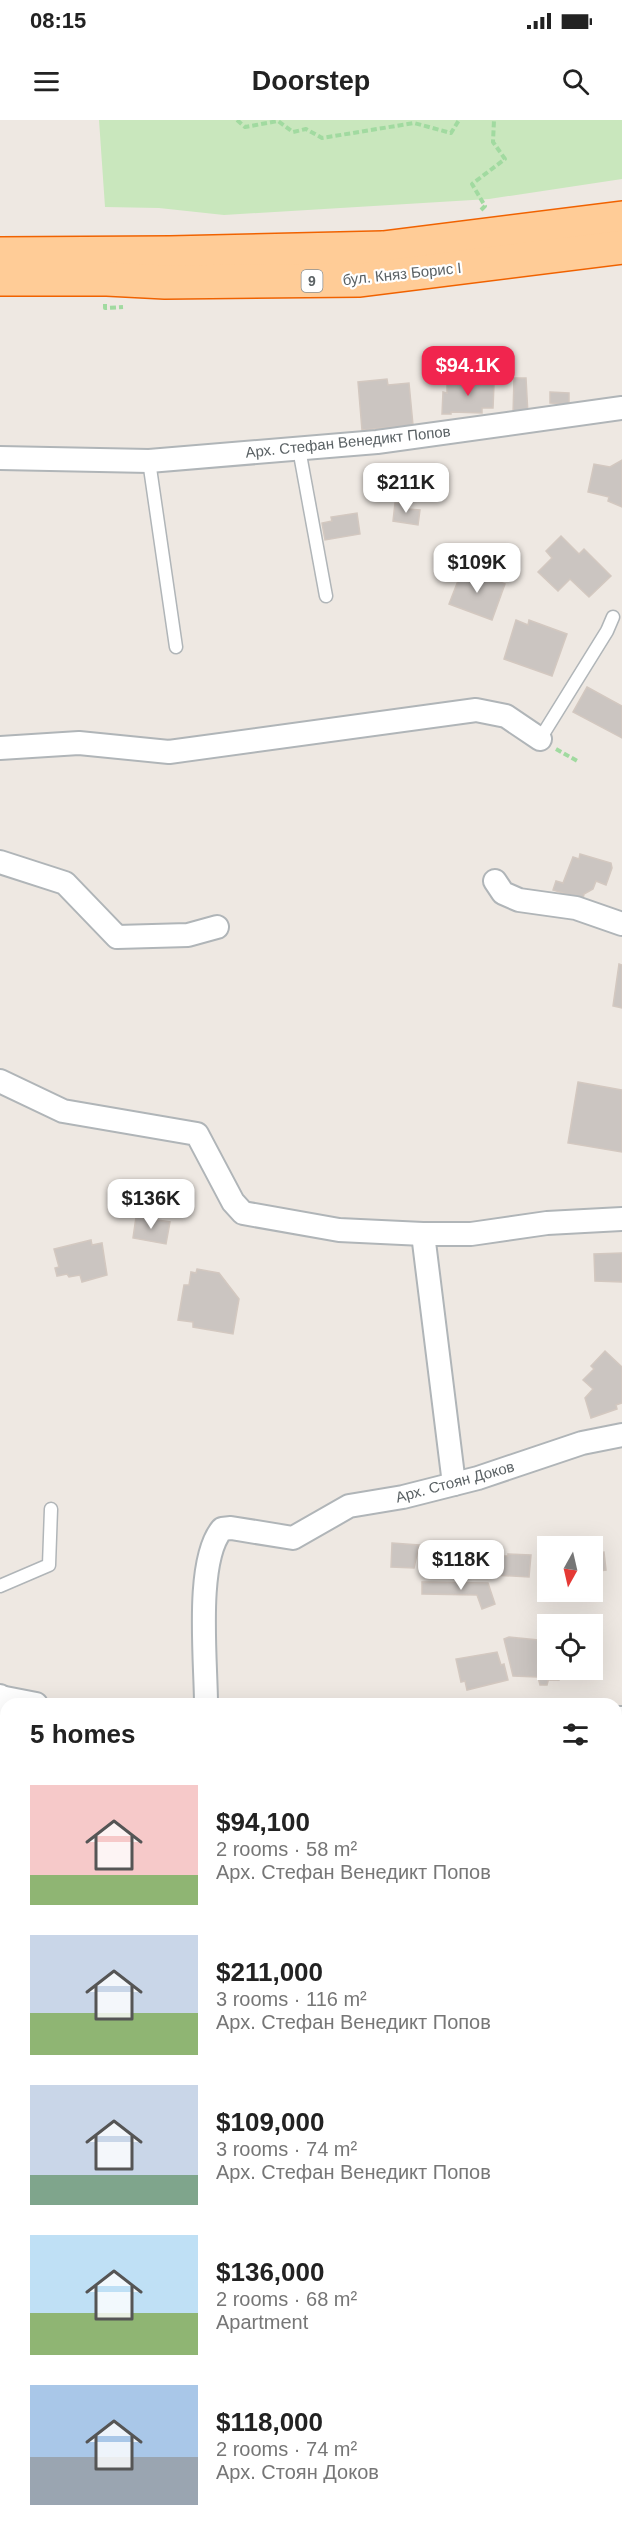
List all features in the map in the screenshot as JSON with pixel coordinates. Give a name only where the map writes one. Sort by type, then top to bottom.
[{"type":"highway","name":"бул. Княз Борис I","points":[[0,254],[181,253],[382,248],[622,218]]},
{"type":"highway","name":"бул. Княз Борис I","points":[[0,279],[106,279],[165,282],[360,280],[622,247]]},
{"type":"street","name":"Арх. Стефан Венедикт Попов","points":[[0,458],[149,461],[377,442],[622,408]]},
{"type":"street","points":[[0,748],[79,743],[169,753],[476,710],[506,716],[540,739]]},
{"type":"street","points":[[0,862],[64,883],[117,937],[188,935],[217,927]]},
{"type":"street","points":[[495,881],[503,893],[519,900],[576,908],[622,924]]},
{"type":"street","points":[[0,1081],[63,1111],[197,1134],[233,1202],[243,1213],[339,1230],[423,1234],[471,1234],[548,1223],[622,1220]]},
{"type":"street","points":[[423,1234],[454,1484]]},
{"type":"street","name":"Арх. Стоян Доков","points":[[206,1698],[205,1575],[214,1538],[222,1529],[231,1528],[293,1538],[349,1506],[403,1497],[454,1484],[582,1443],[622,1435]]},
{"type":"lane","points":[[298,449],[326,596]]},
{"type":"lane","points":[[149,461],[176,647]]},
{"type":"lane","points":[[540,739],[607,631],[613,616]]},
{"type":"lane","points":[[0,1586],[49,1565],[51,1509]]},
{"type":"path","points":[[237,120],[245,127],[278,121],[293,132],[306,129],[322,138],[414,123],[451,133],[459,120]]},
{"type":"path","points":[[477,213],[485,206],[472,184],[505,159],[493,142],[494,120]]},
{"type":"path","points":[[540,739],[579,762]]},
{"type":"green space","points":[[99,120],[622,120],[622,179],[489,199],[224,215],[159,208],[105,207]]},
{"type":"building","points":[[514,378],[526,378],[528,415],[513,415]]},
{"type":"building","points":[[387,379],[388,385],[409,383],[413,425],[362,430],[358,382]]},
{"type":"building","points":[[447,381],[494,384],[493,408],[482,408],[482,413],[442,414],[443,392],[447,393]]},
{"type":"building","points":[[550,392],[569,393],[569,404],[550,403]]},
{"type":"building","points":[[622,460],[622,507],[608,501],[609,497],[588,492],[594,464],[610,467]]},
{"type":"building","points":[[395,503],[408,504],[407,509],[420,510],[418,525],[393,521]]},
{"type":"building","points":[[357,513],[360,534],[325,540],[322,523],[332,521],[331,517]]},
{"type":"building","points":[[561,536],[579,554],[584,549],[611,576],[589,597],[570,579],[558,591],[538,572],[552,558],[546,551]]},
{"type":"building","points":[[463,568],[505,584],[492,620],[449,604]]},
{"type":"building","points":[[516,620],[528,625],[529,620],[567,634],[552,676],[504,659]]},
{"type":"building","points":[[587,687],[622,706],[622,738],[573,712]]},
{"type":"building","points":[[580,854],[611,863],[612,868],[606,885],[596,881],[593,889],[584,894],[583,899],[553,890],[556,881],[563,883],[573,857],[579,859]]},
{"type":"building","points":[[619,964],[622,965],[622,1008],[613,1006]]},
{"type":"building","points":[[578,1082],[622,1090],[622,1152],[568,1143]]},
{"type":"building","points":[[136,1217],[170,1222],[166,1244],[133,1238]]},
{"type":"building","points":[[91,1240],[92,1245],[102,1243],[107,1275],[82,1282],[80,1275],[57,1276],[55,1268],[59,1267],[54,1249]]},
{"type":"building","points":[[622,1253],[622,1282],[595,1281],[594,1254]]},
{"type":"building","points":[[197,1269],[219,1273],[239,1299],[233,1334],[193,1327],[193,1322],[178,1320],[184,1285],[189,1285],[191,1272],[196,1273]]},
{"type":"building","points":[[605,1351],[622,1367],[622,1403],[616,1405],[617,1409],[591,1418],[585,1398],[593,1389],[583,1380],[594,1369],[591,1366]]},
{"type":"building","points":[[392,1543],[419,1545],[414,1568],[391,1567]]},
{"type":"building","points":[[473,1545],[479,1572],[456,1576],[451,1552]]},
{"type":"building","points":[[603,1552],[606,1570],[603,1570]]},
{"type":"building","points":[[508,1554],[531,1555],[529,1577],[492,1575],[493,1556],[508,1556]]},
{"type":"building","points":[[422,1582],[488,1583],[495,1604],[482,1609],[477,1595],[422,1594]]},
{"type":"building","points":[[509,1637],[537,1640],[537,1677],[513,1676],[504,1639]]},
{"type":"building","points":[[497,1652],[501,1665],[504,1664],[508,1680],[467,1690],[465,1681],[461,1682],[456,1659]]},
{"type":"building","points":[[539,1680],[548,1680],[547,1685],[540,1685]]}]
